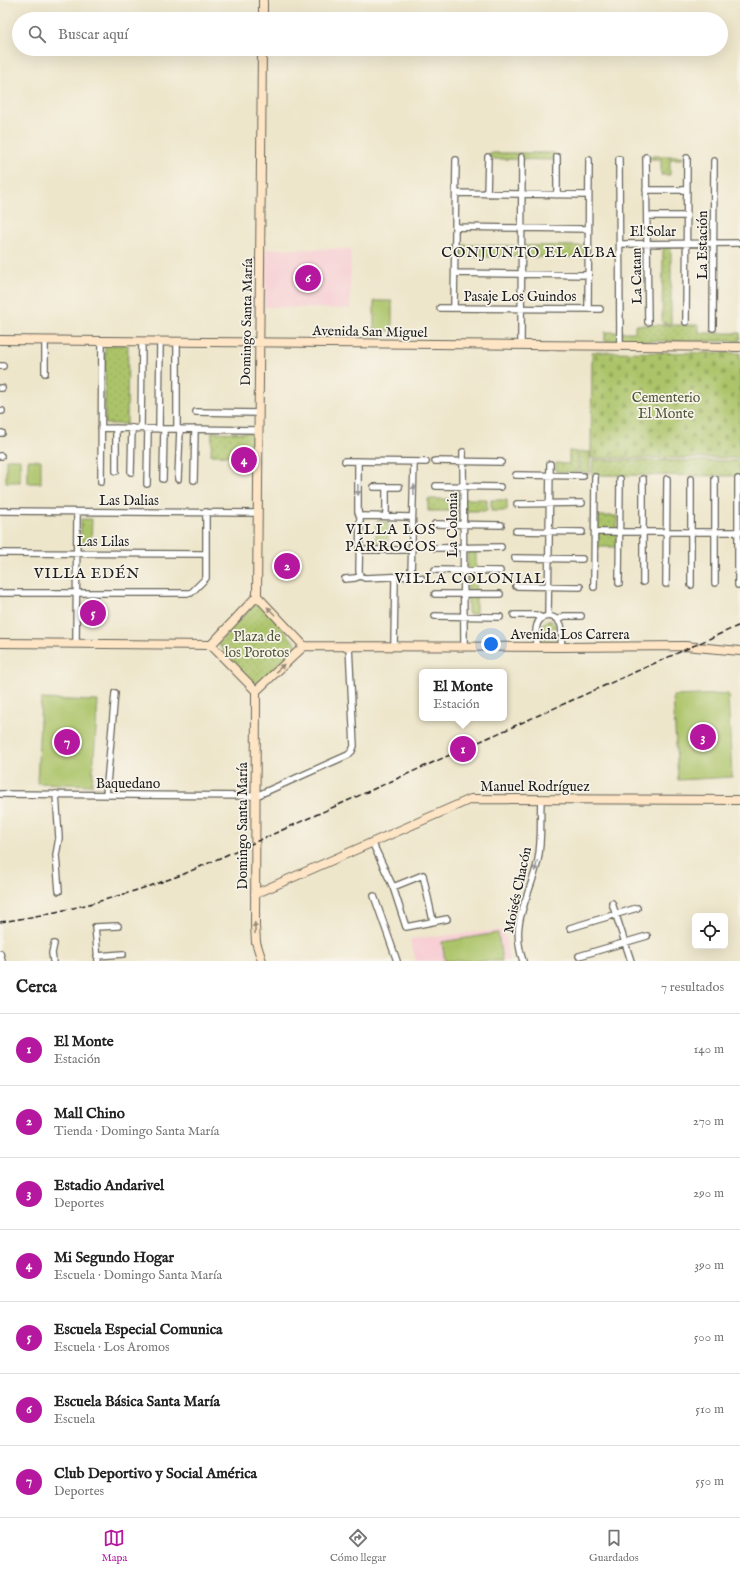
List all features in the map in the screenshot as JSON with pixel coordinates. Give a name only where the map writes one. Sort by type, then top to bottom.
[{"type":"street","points":[[263,0],[263,12]]},
{"type":"street","name":"Domingo Santa María","points":[[257,596],[262,56]]},
{"type":"street","points":[[487,194],[488,157]]},
{"type":"street","points":[[521,345],[522,157]]},
{"type":"street","points":[[557,157],[557,195]]},
{"type":"street","name":"La Catam","points":[[646,157],[648,322]]},
{"type":"street","points":[[686,322],[687,158]]},
{"type":"street","points":[[619,159],[621,244]]},
{"type":"street","points":[[454,308],[456,160]]},
{"type":"street","points":[[588,309],[589,160]]},
{"type":"street","name":"La Estación","points":[[713,328],[714,161]]},
{"type":"street","points":[[646,190],[687,190]]},
{"type":"street","points":[[456,193],[588,195]]},
{"type":"street","points":[[647,216],[687,216]]},
{"type":"street","points":[[455,227],[588,229]]},
{"type":"street","name":"El Solar","points":[[620,346],[621,244],[740,243]]},
{"type":"street","points":[[455,274],[588,275]]},
{"type":"street","name":"Pasaje Los Guindos","points":[[440,308],[600,309]]},
{"type":"street","name":"Avenida San Miguel","points":[[0,340],[740,347]]},
{"type":"street","points":[[45,340],[45,373]]},
{"type":"street","points":[[100,482],[102,341]]},
{"type":"street","points":[[141,428],[142,341]]},
{"type":"street","points":[[160,342],[163,480]]},
{"type":"street","points":[[177,342],[178,479]]},
{"type":"street","points":[[196,412],[258,413]]},
{"type":"street","points":[[101,428],[258,430]]},
{"type":"street","points":[[116,428],[116,471]]},
{"type":"street","points":[[131,472],[132,428]]},
{"type":"street","points":[[147,484],[148,429]]},
{"type":"street","points":[[194,480],[195,429]]},
{"type":"street","name":"La Colonia","points":[[463,452],[464,646]]},
{"type":"street","points":[[345,461],[426,462]]},
{"type":"street","points":[[358,461],[360,576]]},
{"type":"street","points":[[411,576],[411,518],[414,512],[414,462]]},
{"type":"street","points":[[435,462],[501,462]]},
{"type":"street","points":[[548,616],[550,464]]},
{"type":"street","points":[[516,475],[583,476]]},
{"type":"street","points":[[594,587],[596,477]]},
{"type":"street","points":[[619,583],[620,479]]},
{"type":"street","points":[[643,479],[643,582]]},
{"type":"street","points":[[666,584],[667,479]]},
{"type":"street","points":[[691,479],[691,585]]},
{"type":"street","points":[[715,479],[715,583]]},
{"type":"street","points":[[738,479],[738,586]]},
{"type":"street","points":[[436,486],[500,486]]},
{"type":"street","points":[[374,487],[399,487]]},
{"type":"street","points":[[386,487],[386,516]]},
{"type":"street","points":[[517,504],[582,504]]},
{"type":"street","name":"Las Dalias","points":[[0,512],[257,512]]},
{"type":"street","points":[[76,644],[77,512]]},
{"type":"street","points":[[0,593],[191,593],[205,579],[206,512]]},
{"type":"street","points":[[360,518],[386,516],[411,518]]},
{"type":"street","points":[[435,524],[501,525]]},
{"type":"street","points":[[516,532],[582,532]]},
{"type":"street","points":[[595,532],[739,532]]},
{"type":"street","points":[[435,548],[501,547]]},
{"type":"street","points":[[359,550],[412,550]]},
{"type":"street","name":"Las Lilas","points":[[0,553],[206,554]]},
{"type":"street","points":[[515,558],[582,560]]},
{"type":"street","points":[[435,570],[500,571]]},
{"type":"street","points":[[346,578],[355,578],[360,576],[365,578],[395,578],[411,576],[421,578]]},
{"type":"street","points":[[394,646],[395,578]]},
{"type":"street","points":[[516,586],[580,588]]},
{"type":"street","points":[[435,594],[500,594]]},
{"type":"street","points":[[0,643],[211,645],[256,691],[304,646],[257,596],[211,645]]},
{"type":"street","points":[[514,615],[536,615],[542,618]]},
{"type":"street","points":[[435,616],[500,617]]},
{"type":"street","points":[[536,647],[536,626],[542,618],[548,616],[558,620],[561,628],[561,647]]},
{"type":"street","points":[[558,620],[564,616],[581,616]]},
{"type":"street","name":"Avenida Los Carrera","points":[[304,646],[685,646],[740,651]]},
{"type":"street","points":[[256,796],[348,756],[352,751],[349,646]]},
{"type":"street","name":"Domingo Santa María","points":[[256,691],[255,934],[262,961]]},
{"type":"street","points":[[106,795],[115,692]]},
{"type":"street","name":"Baquedano","points":[[0,794],[256,796]]},
{"type":"street","points":[[56,794],[59,838],[56,855],[59,891]]},
{"type":"street","name":"Manuel Rodríguez","points":[[255,894],[465,800],[478,798],[740,800]]},
{"type":"street","name":"Moisés Chacón","points":[[523,961],[519,948],[517,932],[538,859],[541,799]]},
{"type":"street","points":[[372,842],[392,887],[406,926],[447,919]]},
{"type":"street","points":[[392,887],[423,875],[433,921]]},
{"type":"street","points":[[374,896],[397,961]]},
{"type":"street","points":[[612,903],[631,961]]},
{"type":"street","points":[[570,928],[637,908]]},
{"type":"street","points":[[118,926],[96,927],[98,958],[123,954]]},
{"type":"street","points":[[579,956],[647,936]]},
{"type":"street","points":[[53,961],[52,953],[54,944]]},
{"type":"street","points":[[0,954],[2,961]]},
{"type":"shaded area","points":[[266,249],[351,249],[350,309],[264,307]]},
{"type":"shaded area","points":[[501,930],[506,938],[509,961],[416,961],[410,939]]},
{"type":"green space","points":[[490,153],[555,153],[555,160],[490,159]]},
{"type":"green space","points":[[649,156],[683,156],[683,159],[670,159],[670,175],[661,175],[661,159],[649,159]]},
{"type":"green space","points":[[457,245],[585,246],[585,257],[457,257]]},
{"type":"green space","points":[[663,247],[671,247],[671,324],[662,323]]},
{"type":"green space","points":[[374,301],[392,301],[392,331],[374,330]]},
{"type":"green space","points":[[635,325],[699,325],[699,333],[740,333],[740,341],[605,341],[605,332],[635,332]]},
{"type":"green space","points":[[105,345],[128,345],[127,424],[105,424]]},
{"type":"green space","name":"Cementerio El Monte","points":[[592,352],[740,353],[740,458],[591,458]]},
{"type":"green space","points":[[212,432],[252,433],[251,456],[211,455]]},
{"type":"green space","points":[[569,451],[578,452],[578,473],[556,472],[556,463],[569,464]]},
{"type":"green space","points":[[580,452],[590,452],[590,473],[580,472]]},
{"type":"green space","points":[[6,459],[20,459],[20,482],[6,482]]},
{"type":"green space","points":[[28,460],[41,460],[41,483],[28,483]]},
{"type":"green space","points":[[593,460],[740,461],[740,476],[592,475]]},
{"type":"green space","points":[[428,499],[487,499],[487,511],[428,511]]},
{"type":"green space","points":[[491,500],[507,500],[507,511],[491,511]]},
{"type":"green space","points":[[598,516],[617,516],[617,547],[598,547]]},
{"type":"green space","points":[[81,519],[92,519],[91,543],[81,543]]},
{"type":"green space","points":[[376,522],[388,522],[388,544],[376,544]]},
{"type":"green space","points":[[467,550],[476,550],[476,614],[469,614],[468,612]]},
{"type":"green space","name":"Plaza de los Porotos","points":[[255,604],[260,604],[297,645],[296,648],[260,683],[256,684],[251,682],[218,644]]},
{"type":"green space","points":[[547,620],[552,621],[555,624],[557,639],[540,639],[541,626]]},
{"type":"green space","points":[[728,694],[732,777],[678,780],[673,696]]},
{"type":"green space","points":[[41,699],[98,701],[92,785],[37,783]]},
{"type":"green space","points":[[498,933],[502,961],[445,961],[442,942]]},
{"type":"railway","points":[[0,922],[70,909],[139,890],[184,874],[740,625]]},
{"type":"place","name":"Escuela Básica Santa María","points":[[308,278]]},
{"type":"place","name":"Mi Segundo Hogar","points":[[244,460]]},
{"type":"place","name":"Mall Chino","points":[[287,566]]},
{"type":"place","name":"Escuela Especial Comunica","points":[[93,613]]},
{"type":"place","name":"Estadio Andarivel","points":[[703,737]]},
{"type":"place","name":"Club Deportivo y Social América","points":[[67,742]]},
{"type":"place","name":"El Monte","points":[[463,749]]},
{"type":"district","name":"CONJUNTO EL ALBA","points":[[529,252]]},
{"type":"district","name":"VILLA LOS PÁRROCOS","points":[[391,538]]},
{"type":"district","name":"VILLA EDÉN","points":[[87,573]]},
{"type":"district","name":"VILLA COLONIAL","points":[[470,578]]}]
